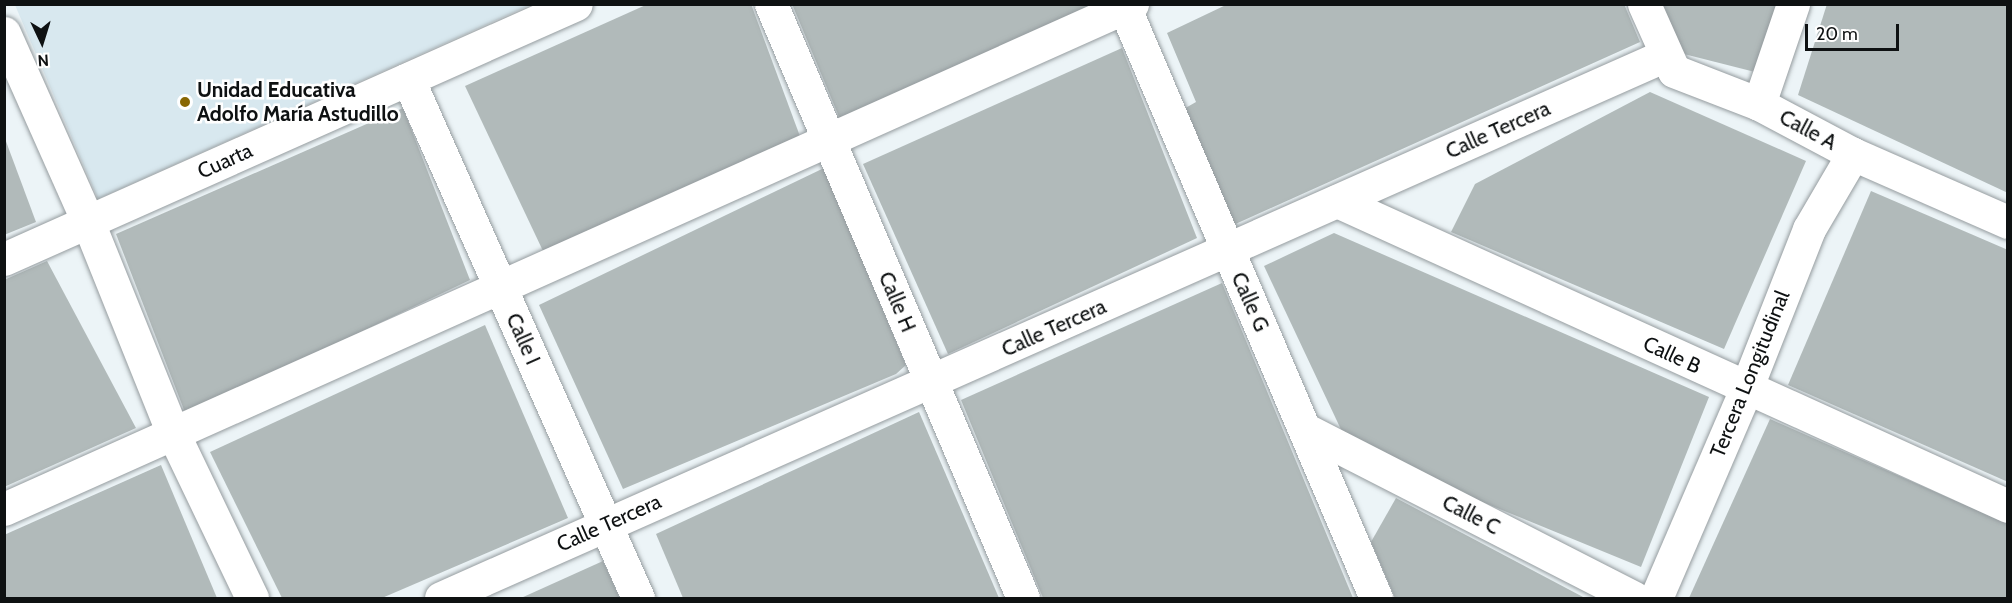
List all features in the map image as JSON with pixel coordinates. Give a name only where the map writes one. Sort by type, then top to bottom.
[{"type":"street","name":"Cuarta","points":[[4,259],[576,4]]},
{"type":"street","name":"Calle H","points":[[771,4],[1023,598]]},
{"type":"street","name":"Calle A","points":[[1644,4],[1674,71],[1759,104],[1853,154],[2007,222]]},
{"type":"street","points":[[1759,104],[1793,4]]},
{"type":"street","points":[[4,508],[1127,6]]},
{"type":"street","name":"Calle G","points":[[1127,6],[1227,251],[1308,431],[1376,598]]},
{"type":"street","points":[[4,33],[88,222],[173,433],[252,598]]},
{"type":"street","name":"Calle Tercera","points":[[441,598],[931,383],[1666,55]]},
{"type":"street","name":"Calle I","points":[[408,79],[638,598]]},
{"type":"street","name":"Tercera Longitudinal","points":[[1656,598],[1746,389],[1809,229],[1853,154]]},
{"type":"street","name":"Calle B","points":[[1337,201],[2007,506]]},
{"type":"street","name":"Calle C","points":[[1308,431],[1634,598]]},
{"type":"shaded area","name":"Unidad Educativa Adolfo María Astudillo","points":[[15,5],[530,5],[98,199]]},
{"type":"building","points":[[648,4],[751,4],[801,139],[543,251],[465,86]]},
{"type":"building","points":[[792,4],[1112,4],[842,124]]},
{"type":"building","points":[[1228,4],[1624,4],[1640,42],[1231,226],[1182,110],[1196,102],[1167,33]]},
{"type":"building","points":[[1658,4],[1777,4],[1755,72],[1680,53]]},
{"type":"building","points":[[1827,4],[2008,4],[2008,193],[1798,95]]},
{"type":"building","points":[[1122,48],[1197,238],[948,354],[863,164]]},
{"type":"building","points":[[1650,92],[1806,161],[1724,349],[1451,232],[1475,184]]},
{"type":"building","points":[[403,108],[470,280],[186,415],[116,234]]},
{"type":"building","points":[[4,136],[36,222],[4,235]]},
{"type":"building","points":[[824,168],[906,365],[896,374],[623,489],[539,305]]},
{"type":"building","points":[[1871,191],[2008,250],[2008,482],[1788,385]]},
{"type":"building","points":[[1334,233],[1709,397],[1641,567],[1458,492],[1345,438],[1264,266]]},
{"type":"building","points":[[47,261],[136,428],[4,487],[4,280]]},
{"type":"building","points":[[1222,283],[1353,598],[1043,598],[961,400]]},
{"type":"building","points":[[485,325],[568,518],[382,598],[282,598],[210,452]]},
{"type":"building","points":[[919,412],[999,598],[683,598],[656,534]]},
{"type":"building","points":[[1770,419],[2008,524],[2008,598],[1689,598]]},
{"type":"building","points":[[161,465],[217,598],[4,598],[4,535]]},
{"type":"building","points":[[1396,498],[1585,598],[1395,598],[1371,542]]},
{"type":"building","points":[[603,561],[620,598],[521,598]]},
{"type":"place","name":"Unidad Educativa Adolfo María Astudillo","points":[[185,102]]}]
